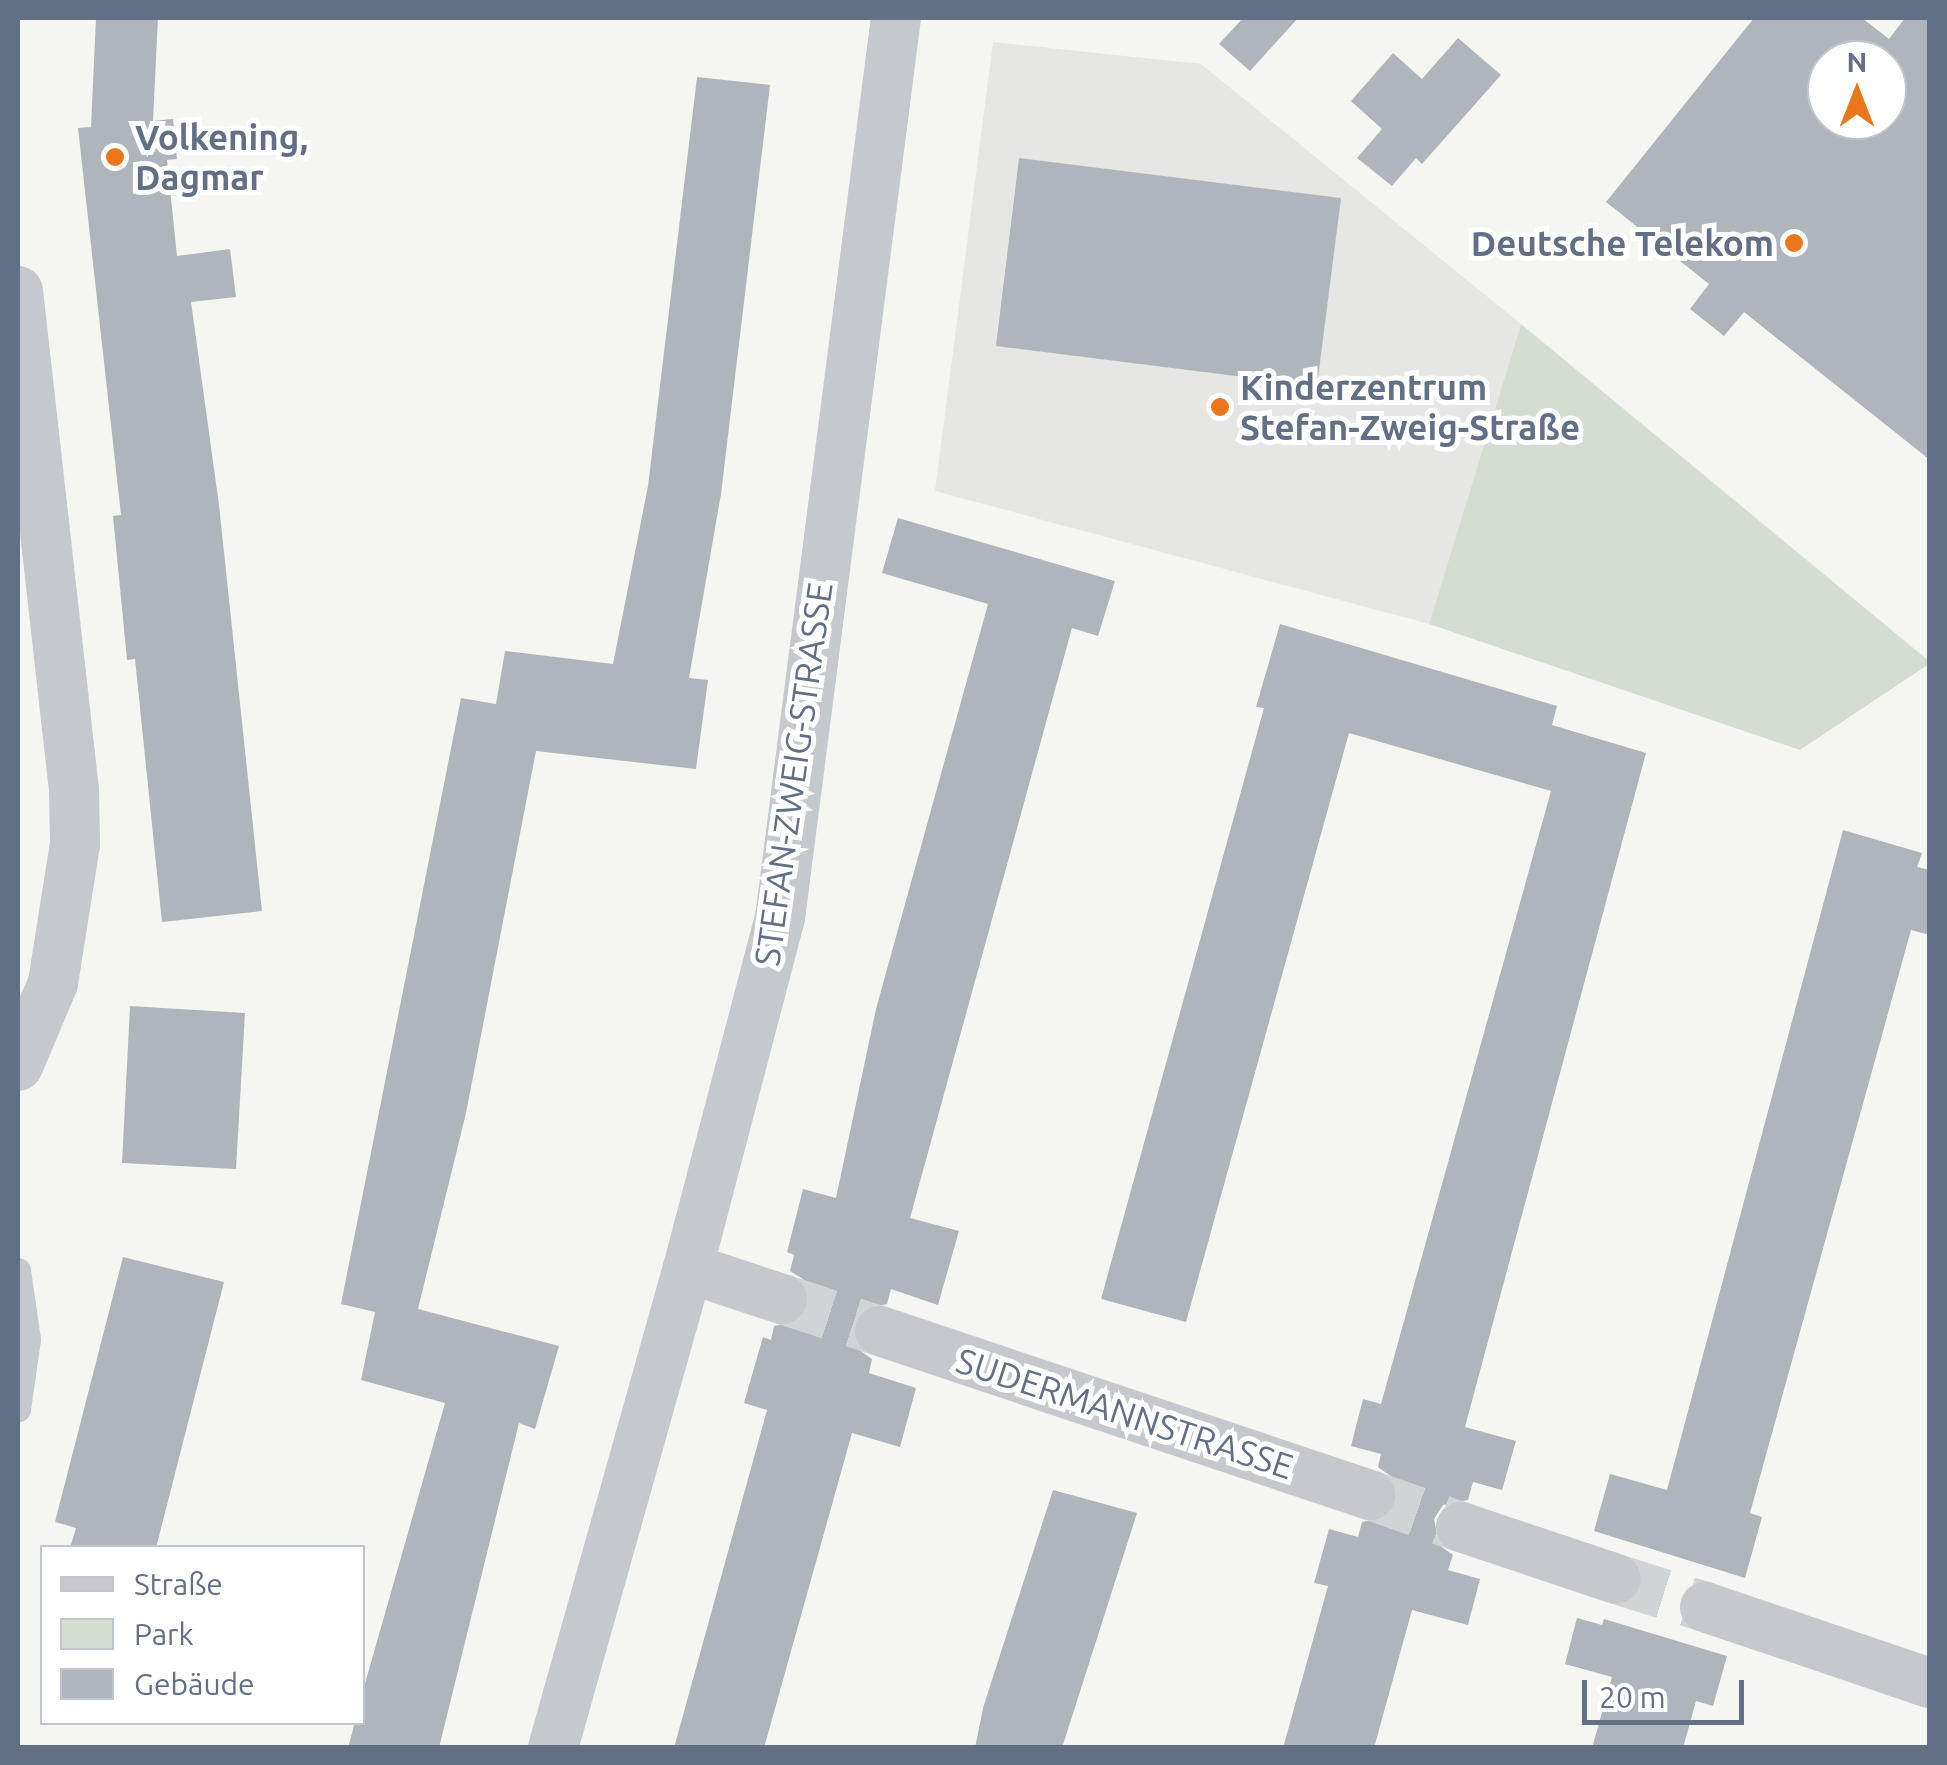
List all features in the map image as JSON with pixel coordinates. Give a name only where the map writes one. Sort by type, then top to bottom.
[{"type":"street","name":"STEFAN-ZWEIG-STRASSE","points":[[553,1748],[688,1268],[780,918],[896,18]]},
{"type":"street","points":[[18,290],[72,771],[76,844],[53,983],[18,1066]]},
{"type":"street","points":[[688,1268],[782,1299]]},
{"type":"street","name":"SUDERMANNSTRASSE","points":[[880,1332],[1370,1495]]},
{"type":"street","points":[[1460,1527],[1616,1579]]},
{"type":"street","points":[[1705,1607],[1930,1684]]},
{"type":"lane","points":[[18,1270],[28,1339],[18,1409]]},
{"type":"shaded area","name":"Kinderzentrum Stefan-Zweig-Straße","points":[[993,42],[1201,64],[1521,324],[1429,624],[935,491]]},
{"type":"green space","points":[[1521,324],[1929,664],[1800,750],[1429,624]]},
{"type":"building","points":[[96,18],[158,18],[153,121],[173,119],[177,159],[167,160],[177,256],[230,249],[236,297],[191,302],[219,505],[262,911],[162,922],[135,659],[127,660],[113,516],[121,515],[78,128],[91,127]]},
{"type":"building","points":[[1243,18],[1298,18],[1250,71],[1219,44]]},
{"type":"building","name":"Deutsche Telekom","points":[[1754,18],[1862,18],[1889,39],[1905,18],[1930,18],[1930,460],[1744,312],[1724,336],[1690,309],[1709,284],[1606,202]]},
{"type":"building","points":[[1458,38],[1501,75],[1422,164],[1416,158],[1392,186],[1357,158],[1382,129],[1351,101],[1393,53],[1422,79]]},
{"type":"building","points":[[697,77],[770,85],[721,494],[689,678],[708,680],[696,769],[536,751],[466,1113],[418,1309],[559,1346],[535,1429],[519,1423],[439,1748],[348,1748],[354,1725],[365,1725],[365,1683],[445,1403],[361,1380],[375,1312],[341,1304],[461,698],[496,704],[505,651],[613,664],[648,486]]},
{"type":"building","points":[[1019,158],[1341,198],[1317,386],[996,346]]},
{"type":"building","points":[[898,518],[1115,581],[1098,636],[1072,628],[910,1218],[959,1231],[938,1305],[891,1289],[887,1304],[862,1309],[853,1323],[858,1349],[872,1359],[869,1373],[916,1388],[900,1447],[852,1433],[764,1748],[674,1748],[767,1410],[744,1403],[763,1337],[771,1340],[774,1326],[800,1321],[809,1307],[810,1292],[803,1279],[790,1271],[794,1255],[787,1252],[803,1189],[836,1198],[876,1009],[988,604],[882,573]]},
{"type":"building","points":[[1280,624],[1557,706],[1552,725],[1646,753],[1465,1427],[1516,1441],[1502,1490],[1473,1482],[1468,1500],[1443,1505],[1434,1519],[1439,1545],[1453,1555],[1448,1570],[1480,1579],[1468,1625],[1412,1610],[1374,1748],[1283,1748],[1328,1586],[1314,1583],[1329,1529],[1358,1537],[1362,1522],[1388,1517],[1397,1503],[1392,1477],[1378,1467],[1381,1454],[1351,1446],[1363,1399],[1381,1404],[1551,791],[1349,733],[1186,1322],[1101,1299],[1264,708],[1256,707]]},
{"type":"building","points":[[1843,830],[1922,853],[1917,867],[1930,870],[1930,935],[1911,930],[1750,1513],[1762,1517],[1745,1578],[1594,1531],[1610,1474],[1667,1490]]},
{"type":"building","points":[[130,1006],[245,1013],[236,1169],[122,1163]]},
{"type":"building","points":[[123,1257],[224,1282],[157,1545],[71,1545],[76,1528],[55,1522]]},
{"type":"building","points":[[1053,1490],[1137,1513],[1062,1748],[975,1748],[983,1708]]},
{"type":"building","points":[[1577,1618],[1602,1625],[1604,1619],[1727,1656],[1713,1706],[1696,1701],[1683,1748],[1592,1748],[1612,1677],[1565,1664]]},
{"type":"tunnel","points":[[782,1299],[880,1331]]},
{"type":"tunnel","points":[[1370,1495],[1461,1527]]},
{"type":"tunnel","points":[[1616,1579],[1705,1607]]},
{"type":"place","name":"Volkening, Dagmar","points":[[115,157]]},
{"type":"place","name":"Deutsche Telekom","points":[[1794,243]]},
{"type":"place","name":"Kinderzentrum Stefan-Zweig-Straße","points":[[1220,407]]}]
